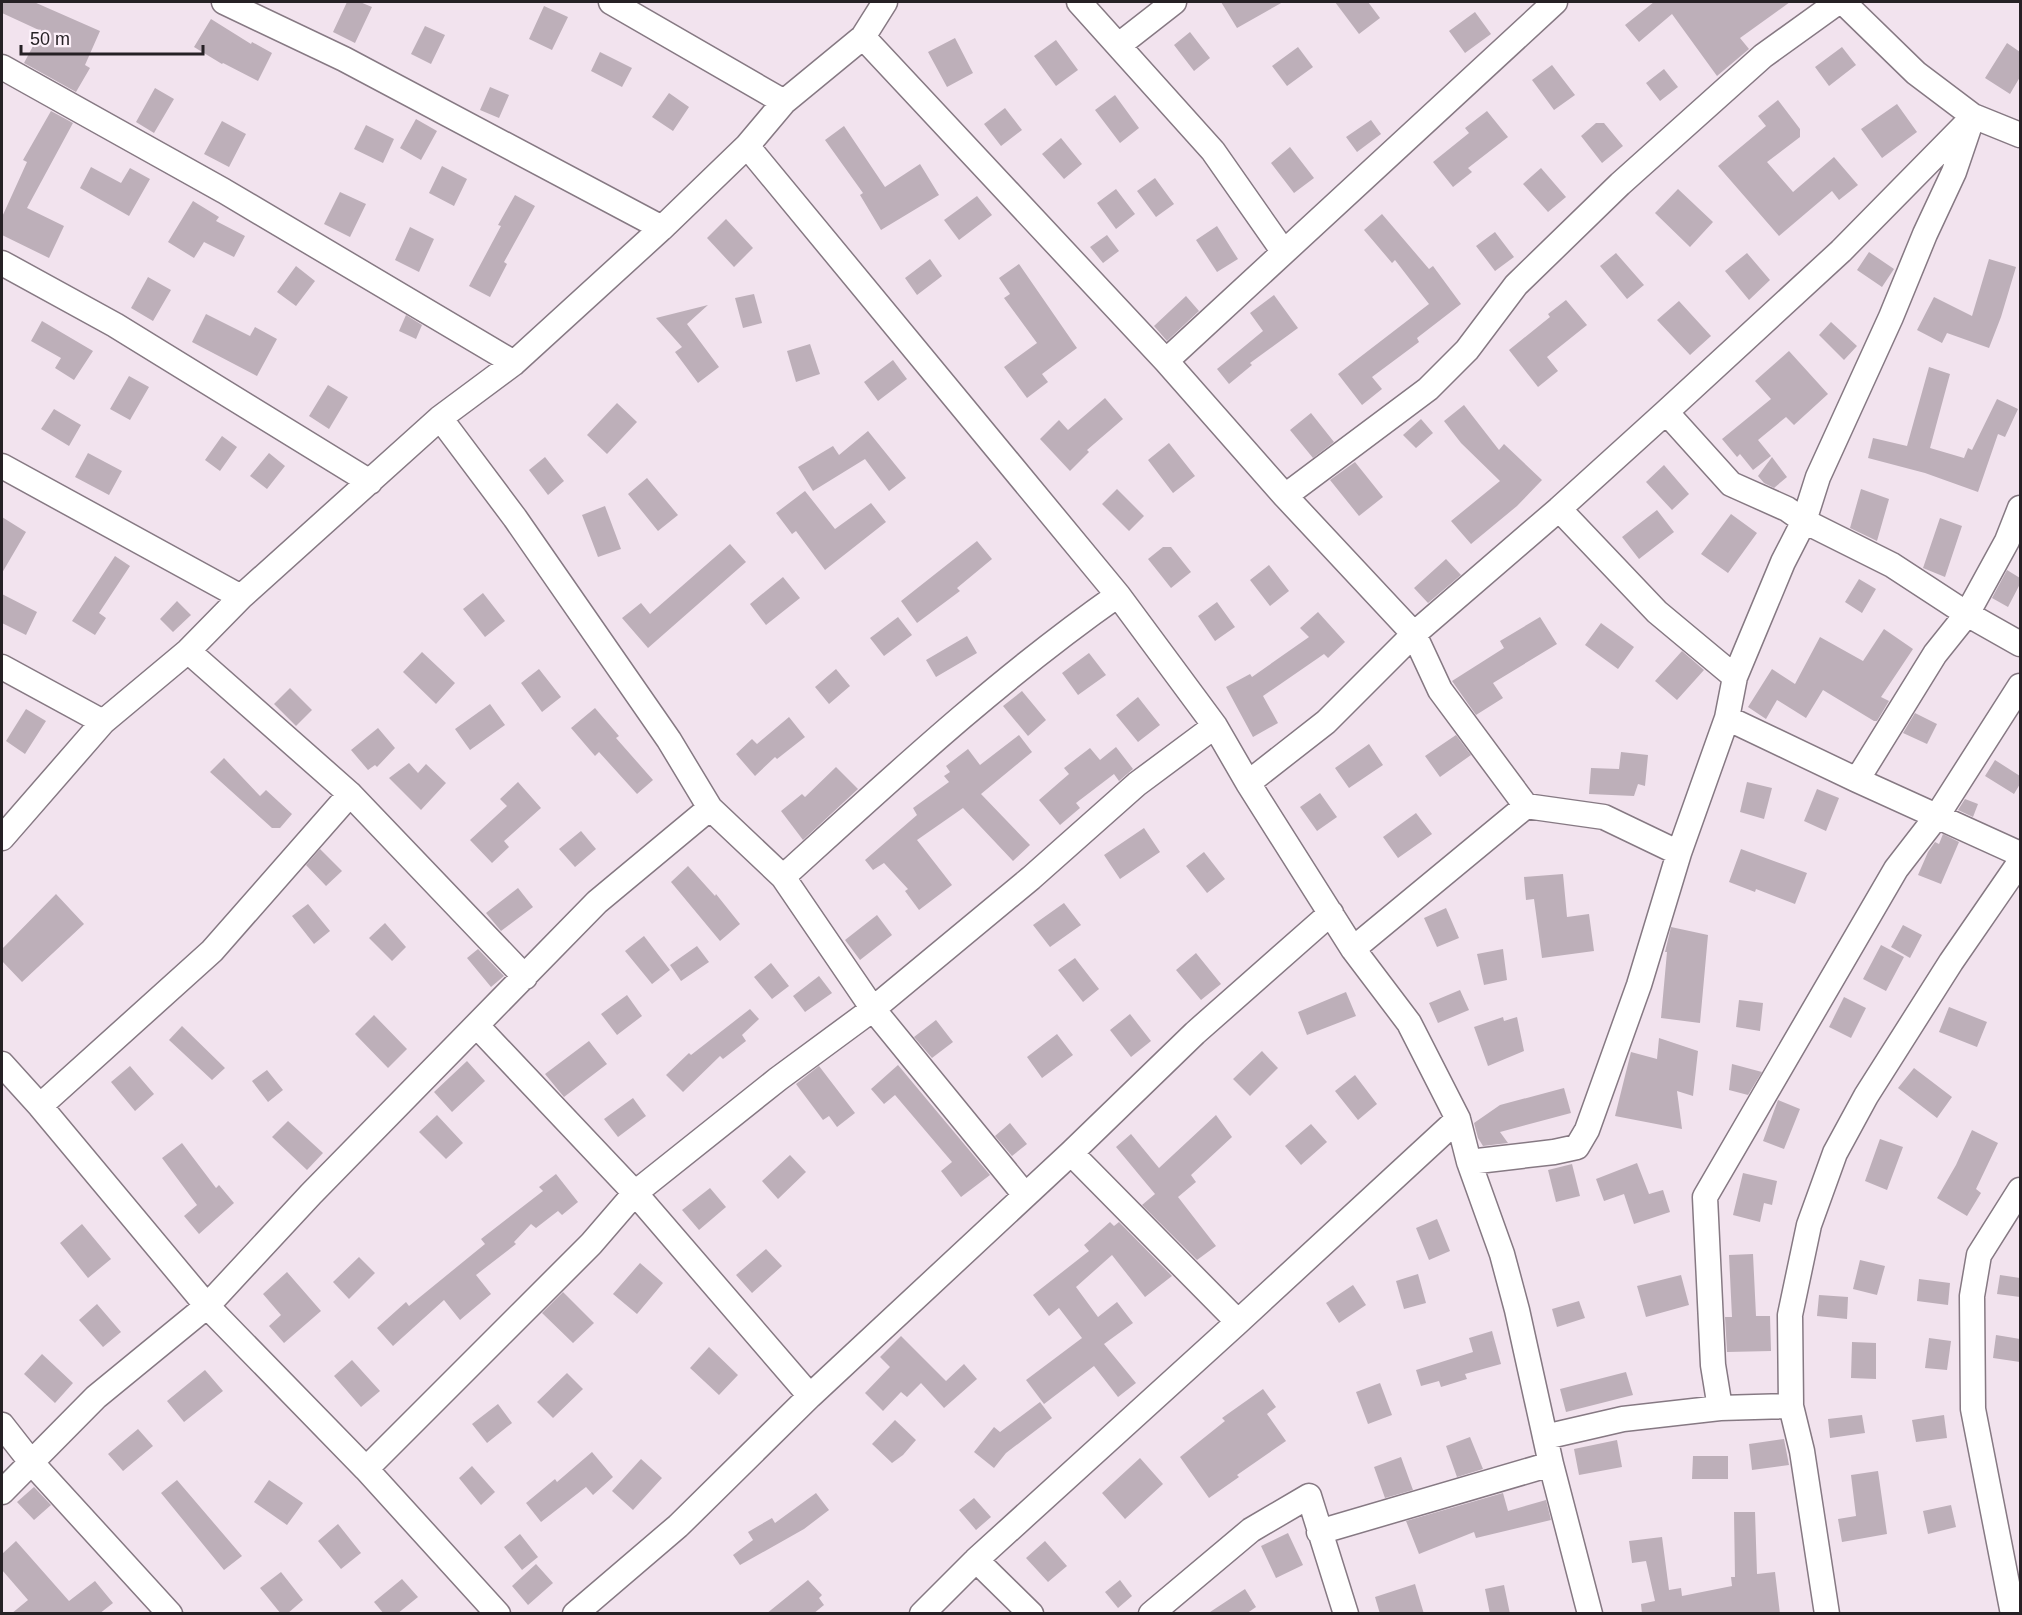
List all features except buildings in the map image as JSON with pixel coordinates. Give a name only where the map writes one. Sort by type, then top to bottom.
[{"type":"street","points":[[224,2],[344,59],[662,228]]},
{"type":"street","points":[[611,2],[784,102]]},
{"type":"street","points":[[2,838],[103,722],[188,651],[241,597],[440,418],[514,363],[662,228],[747,146],[784,102],[863,37],[885,2]]},
{"type":"street","points":[[1079,2],[1213,151],[1283,251]]},
{"type":"street","points":[[1119,45],[1174,2]]},
{"type":"street","points":[[1166,361],[1555,2]]},
{"type":"street","points":[[1285,496],[1428,389],[1467,350],[1516,285],[1620,184],[1763,56],[1840,2],[1916,73],[1974,116],[2020,135]]},
{"type":"street","points":[[863,37],[1166,361],[1285,496],[1414,634],[1440,690],[1526,806],[1604,817],[1679,853]]},
{"type":"street","points":[[2,67],[224,191],[514,363]]},
{"type":"street","points":[[1248,783],[1326,722],[1414,634],[1559,509],[1666,412],[1841,251],[1974,116]]},
{"type":"street","points":[[1469,1162],[1577,1147],[1587,1130],[1639,986],[1679,853],[1727,718],[1735,677],[1783,562],[1804,520],[1818,477],[1954,172],[1974,116]]},
{"type":"street","points":[[747,146],[1118,595],[1215,726],[1248,783],[1353,950],[1409,1023],[1458,1119],[1469,1162],[1502,1254],[1518,1310],[1551,1464],[1590,1614]]},
{"type":"street","points":[[2,263],[115,326],[370,482]]},
{"type":"street","points":[[1666,412],[1731,484],[1787,509],[1892,565],[1967,614],[2020,644]]},
{"type":"street","points":[[440,418],[515,518],[669,740],[710,808],[783,877],[873,1009],[1025,1195]]},
{"type":"street","points":[[2,466],[241,597]]},
{"type":"street","points":[[1857,780],[1935,654],[1967,614],[2007,541],[2020,508]]},
{"type":"street","points":[[1559,509],[1657,612],[1735,677]]},
{"type":"street","points":[[783,877],[925,748],[1064,633],[1118,595]]},
{"type":"street","points":[[188,651],[350,794],[525,977]]},
{"type":"street","points":[[2,667],[103,722]]},
{"type":"street","points":[[1720,1408],[1713,1365],[1704,1197],[1896,869],[1937,816],[2020,686]]},
{"type":"street","points":[[1727,718],[2020,854]]},
{"type":"street","points":[[366,1469],[591,1244],[635,1193],[778,1079],[873,1009],[1031,878],[1137,784],[1215,726]]},
{"type":"street","points":[[40,1106],[212,951],[350,794]]},
{"type":"street","points":[[1353,950],[1526,806]]},
{"type":"street","points":[[2,1492],[96,1397],[207,1306],[311,1194],[597,902],[710,808]]},
{"type":"street","points":[[1827,1614],[1802,1451],[1791,1406],[1790,1315],[1809,1225],[1835,1153],[1866,1096],[1951,962],[2020,862]]},
{"type":"street","points":[[575,1614],[678,1526],[810,1396],[1196,1033],[1331,913]]},
{"type":"street","points":[[477,1026],[635,1193],[810,1396]]},
{"type":"street","points":[[2,1064],[40,1106],[207,1306],[366,1469],[498,1614]]},
{"type":"street","points":[[922,1614],[976,1560],[1458,1119]]},
{"type":"street","points":[[1071,1153],[1238,1322]]},
{"type":"street","points":[[2013,1614],[1974,1409],[1972,1296],[1979,1254],[2020,1190]]},
{"type":"street","points":[[1545,1437],[1623,1419],[1720,1408],[1791,1406]]},
{"type":"street","points":[[2,1425],[31,1462],[170,1614]]},
{"type":"street","points":[[1319,1532],[1551,1464]]},
{"type":"street","points":[[1151,1614],[1251,1530],[1309,1496],[1346,1614]]},
{"type":"street","points":[[976,1560],[1031,1614]]}]
